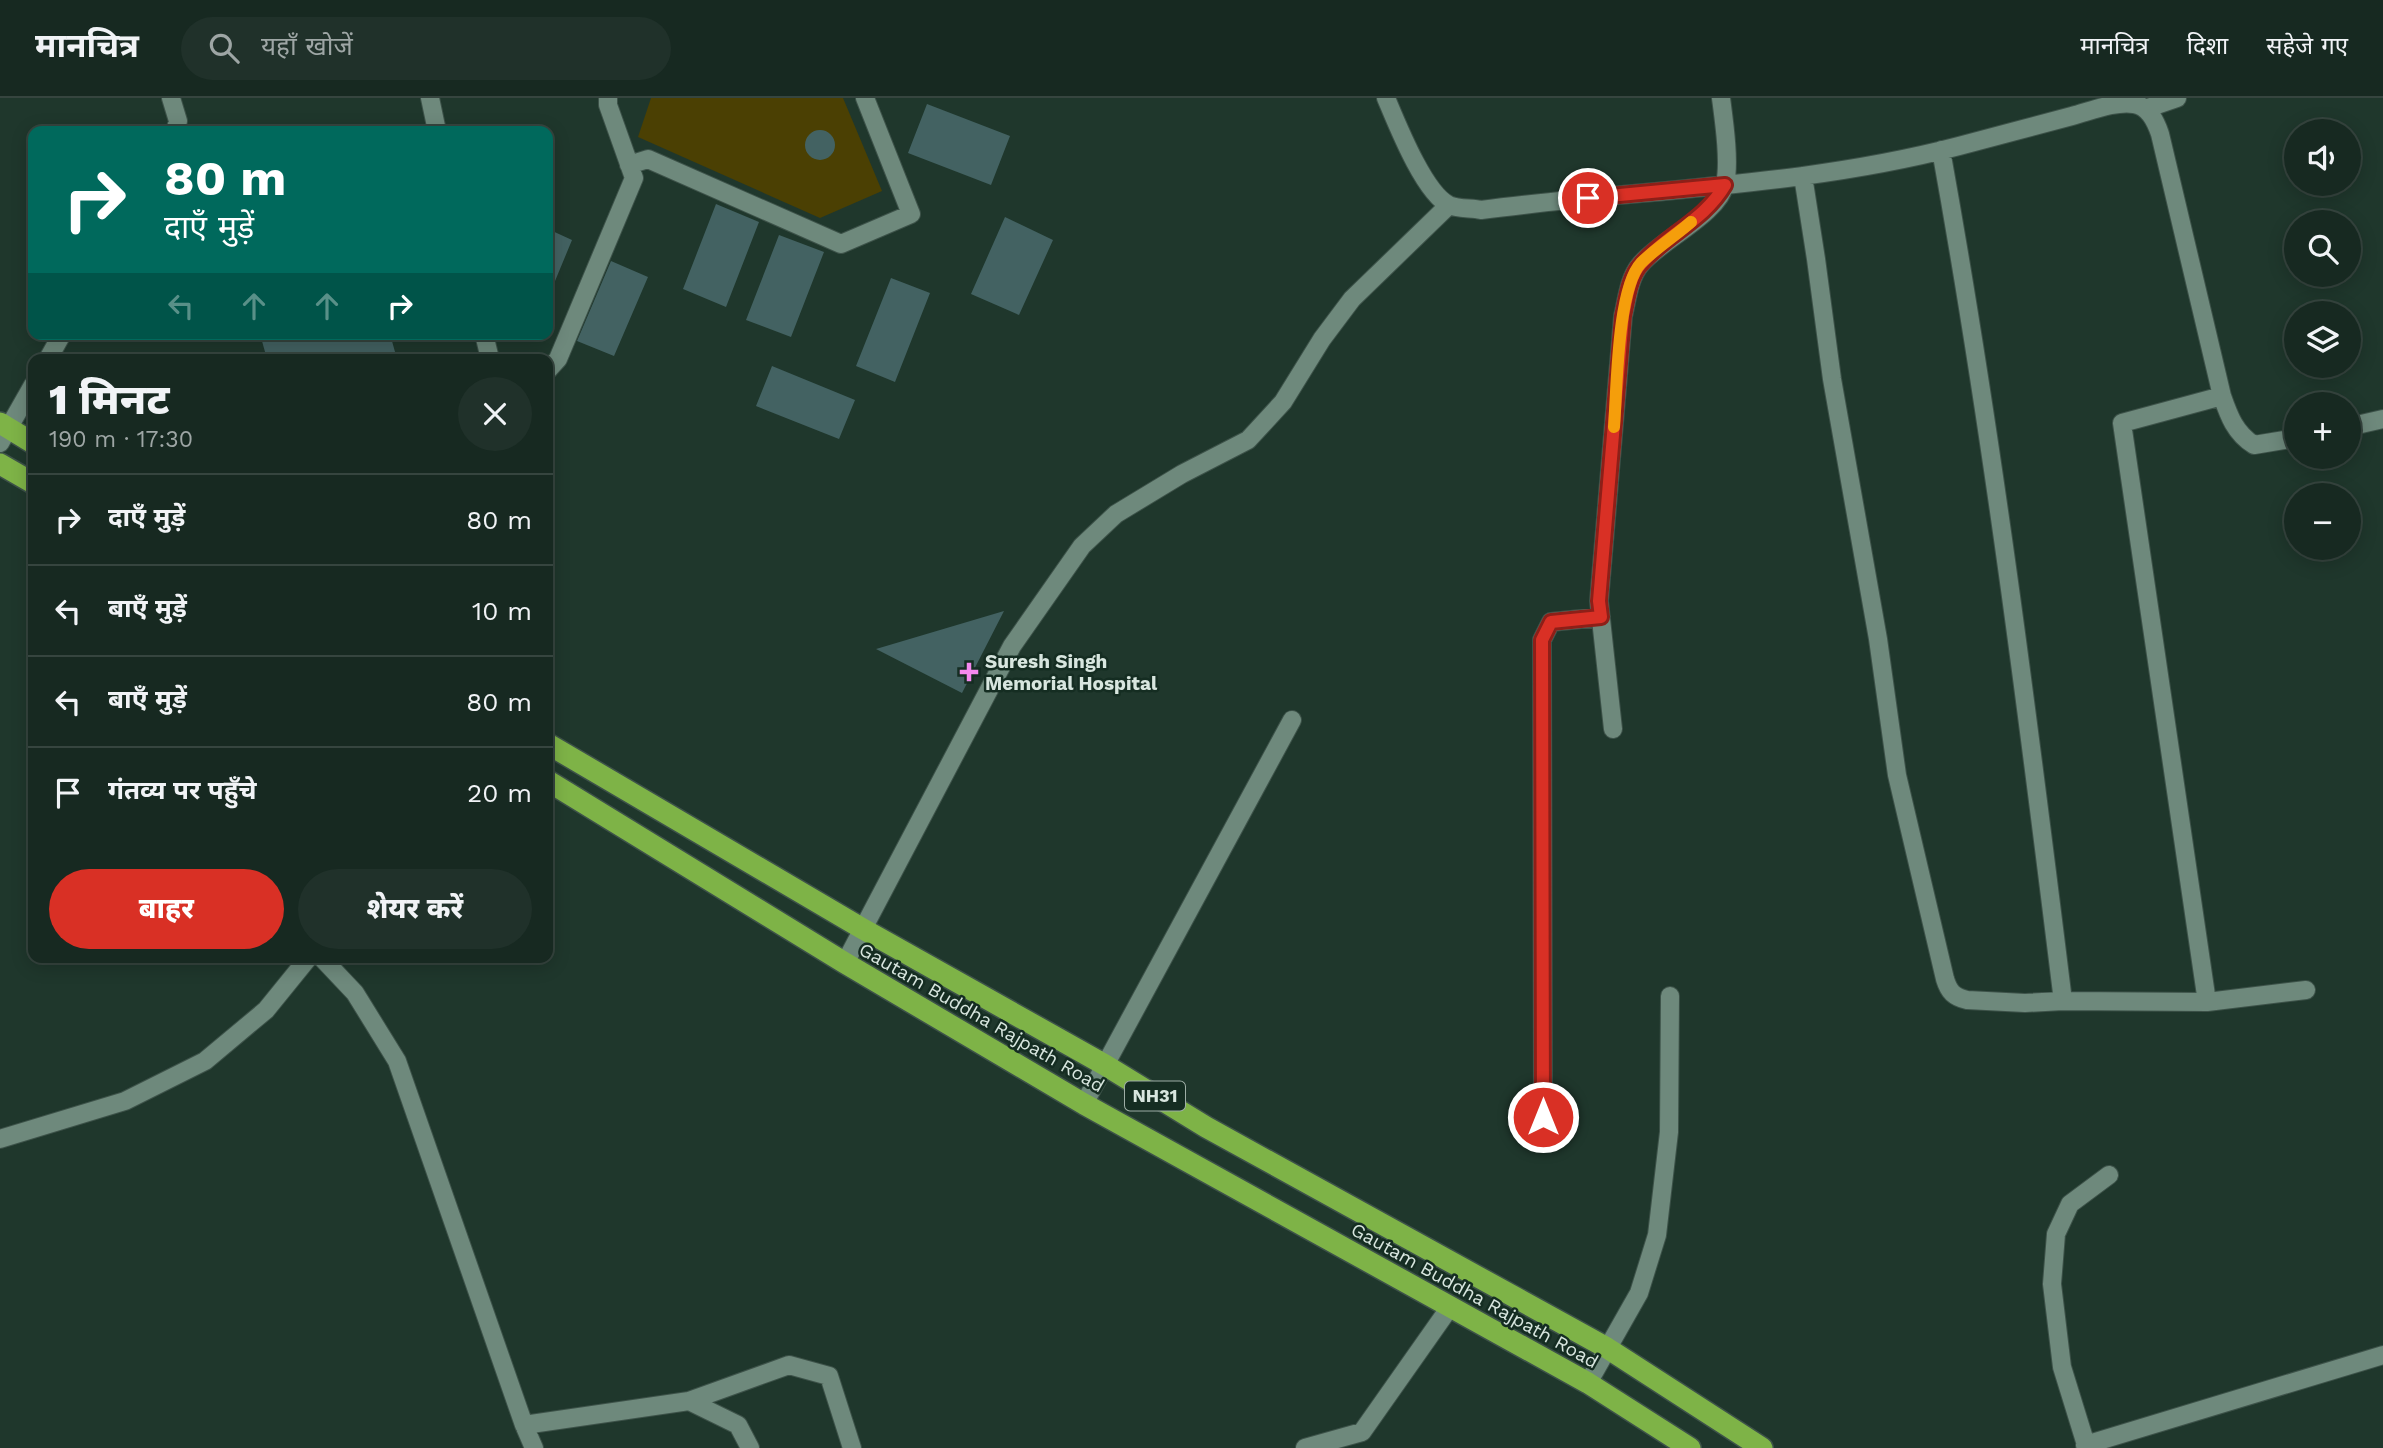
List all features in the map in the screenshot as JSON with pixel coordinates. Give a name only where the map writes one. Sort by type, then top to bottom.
[{"type":"highway","points":[[3,432],[28,441]]},
{"type":"highway","points":[[0,464],[28,480]]},
{"type":"highway","name":"NH31","points":[[553,747],[863,929],[1105,1065],[1206,1127],[1607,1349],[1762,1448]]},
{"type":"highway","name":"Gautam Buddha Rajpath Road","points":[[553,784],[845,963],[1084,1104],[1588,1384],[1690,1448]]},
{"type":"street","points":[[171,98],[178,121],[176,126]]},
{"type":"street","points":[[430,98],[436,126]]},
{"type":"street","points":[[553,364],[558,359],[634,178],[608,105],[608,98]]},
{"type":"street","points":[[629,165],[648,159],[841,244],[911,214],[865,98]]},
{"type":"street","points":[[1386,98],[1398,128],[1429,186],[1449,205],[1481,210],[1545,201],[1802,176],[1941,150],[2121,104],[2136,104],[2145,108],[2155,120],[2160,134],[2222,396],[2232,422],[2241,437],[2254,445],[2284,440]]},
{"type":"street","points":[[1613,729],[1599,601],[1623,316],[1630,284],[1639,265],[1715,202],[1725,185],[1726,139],[1721,98]]},
{"type":"street","points":[[2145,108],[2177,98]]},
{"type":"street","points":[[1941,150],[1966,290],[1993,470],[2063,1001]]},
{"type":"street","points":[[1802,176],[1832,379],[1878,639],[1897,775],[1947,985],[1954,995],[1967,1000],[2025,1003],[2207,1002],[2306,990]]},
{"type":"street","points":[[845,963],[1012,646],[1082,546],[1116,514],[1182,474],[1248,440],[1283,402],[1322,339],[1352,299],[1449,205]]},
{"type":"street","points":[[3,432],[28,393]]},
{"type":"street","points":[[2207,1002],[2122,423],[2222,396]]},
{"type":"street","points":[[2361,424],[2383,419]]},
{"type":"street","points":[[1543,1117],[1542,640],[1551,622],[1601,617]]},
{"type":"street","points":[[1084,1104],[1292,720]]},
{"type":"street","points":[[0,1139],[125,1101],[205,1061],[266,1010],[304,963]]},
{"type":"street","points":[[327,963],[355,993],[397,1062],[534,1448]]},
{"type":"street","points":[[1588,1384],[1639,1293],[1657,1235],[1669,1132],[1670,996]]},
{"type":"street","points":[[2109,1175],[2070,1205],[2056,1234],[2052,1284],[2062,1367],[2086,1447],[2383,1355]]},
{"type":"street","points":[[1305,1448],[1362,1432],[1450,1307]]},
{"type":"street","points":[[524,1425],[689,1401],[789,1365],[829,1376],[852,1448]]},
{"type":"street","points":[[689,1401],[738,1424],[750,1448]]},
{"type":"shaded area","points":[[651,98],[843,98],[882,191],[820,218],[638,137]]},
{"type":"building","points":[[927,104],[1010,136],[991,185],[908,153]]},
{"type":"building","points":[[820,130],[831,134],[835,145],[831,156],[820,160],[809,156],[805,145],[809,134]]},
{"type":"building","points":[[716,204],[759,222],[726,307],[683,289]]},
{"type":"building","points":[[1005,217],[1053,240],[1019,315],[971,294]]},
{"type":"building","points":[[553,231],[572,240],[553,286]]},
{"type":"building","points":[[779,235],[824,252],[791,337],[746,320]]},
{"type":"building","points":[[611,261],[648,277],[614,356],[577,341]]},
{"type":"building","points":[[891,278],[930,293],[895,382],[856,366]]},
{"type":"building","points":[[262,340],[392,340],[396,354],[266,354]]},
{"type":"building","points":[[772,366],[855,400],[839,439],[756,406]]},
{"type":"building","points":[[1004,611],[962,693],[876,649]]},
{"type":"slow traffic","points":[[1614,427],[1623,316],[1630,284],[1639,265],[1691,222]]},
{"type":"place","name":"Suresh Singh Memorial Hospital","points":[[969,672]]},
{"type":"route","points":[[1543,1117],[1542,640],[1551,622],[1601,617],[1599,601],[1623,316],[1630,284],[1639,265],[1715,202],[1725,185],[1588,198]]}]
